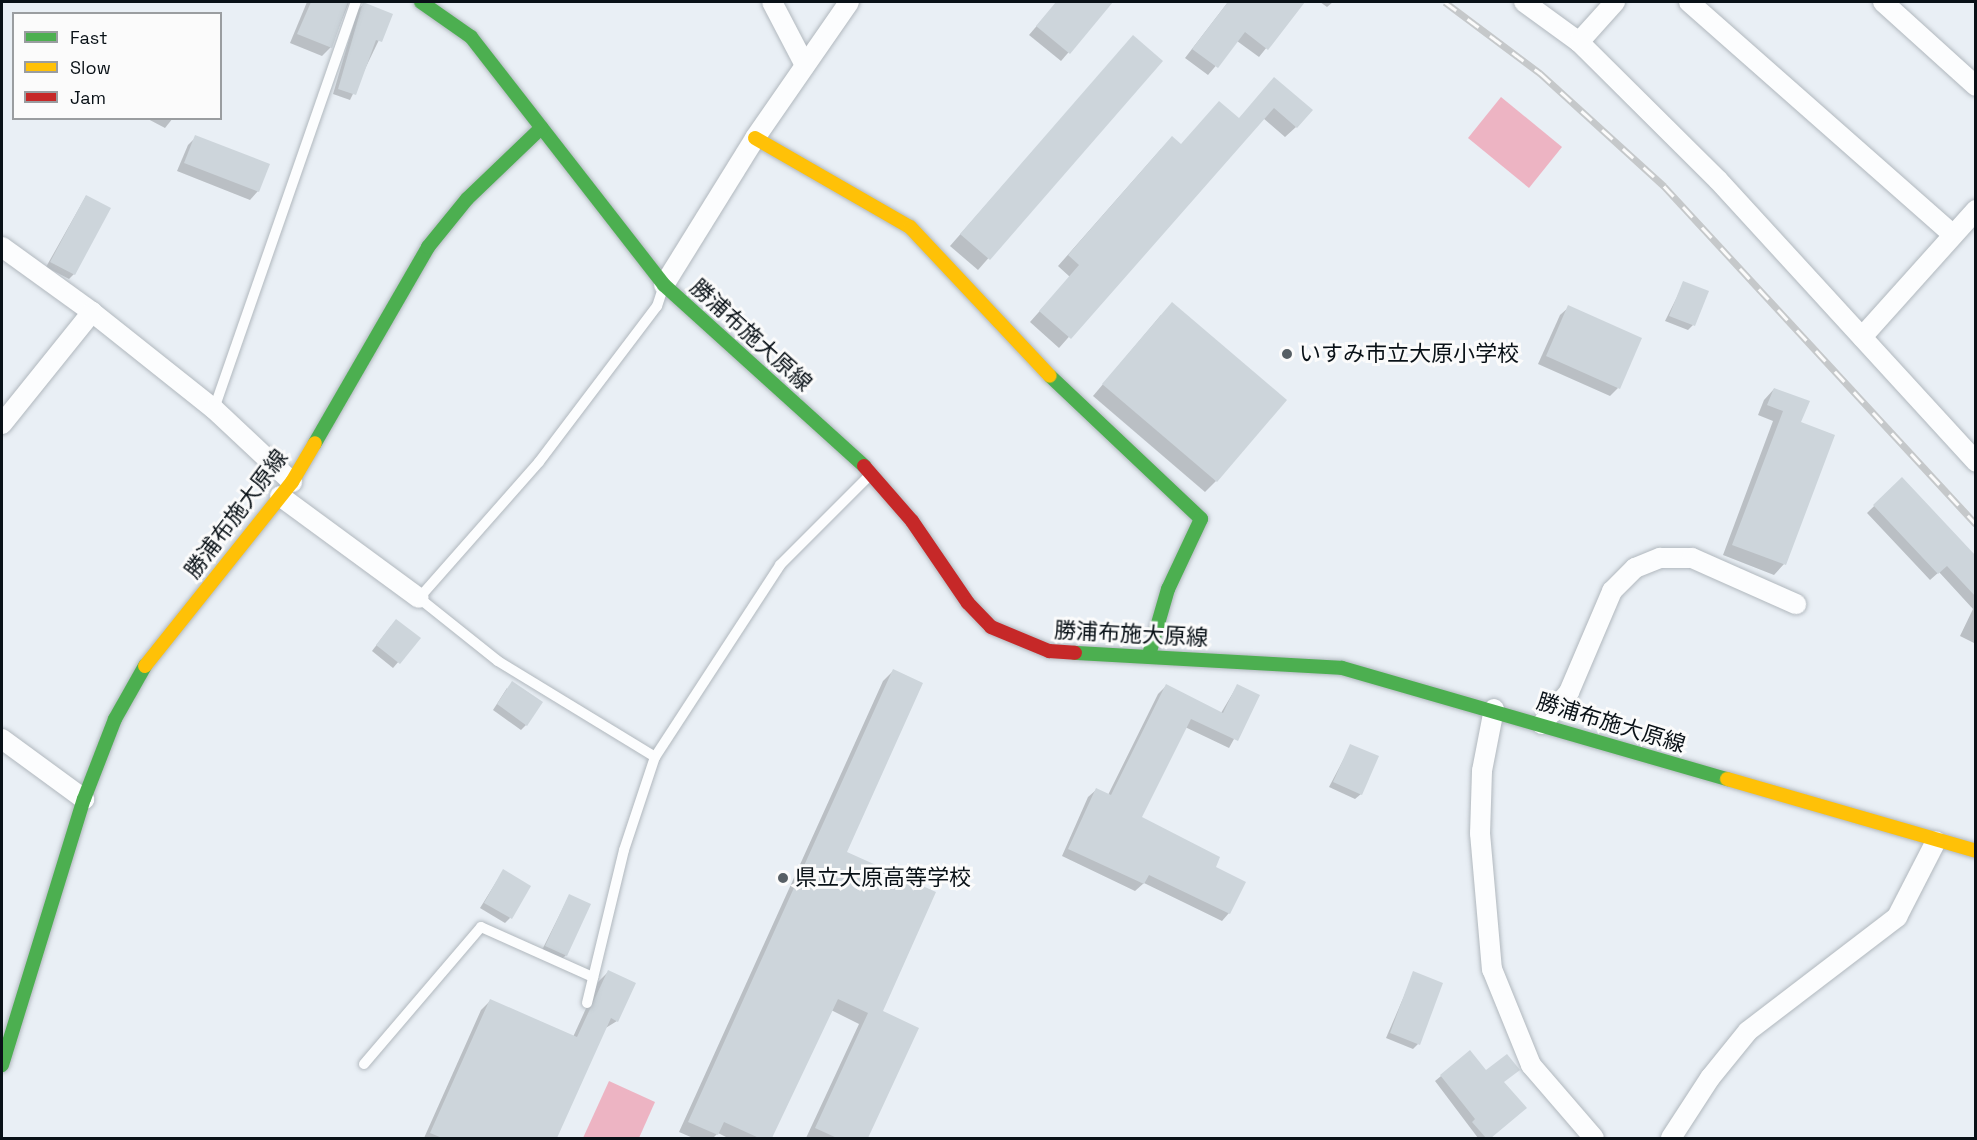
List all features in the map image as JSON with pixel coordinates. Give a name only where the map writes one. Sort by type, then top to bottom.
[{"type":"main road","points":[[421,2],[471,38],[541,128]]},
{"type":"main road","name":"勝浦布施大原線","points":[[2,1065],[84,800],[115,719],[147,663],[286,489],[428,247],[466,199],[541,128],[664,285],[872,472],[912,520],[968,603],[991,627],[1023,644],[1049,651],[1342,668],[1494,709],[1976,851]]},
{"type":"main road","points":[[755,138],[910,227],[1048,374],[1201,519],[1168,589],[1149,655]]},
{"type":"street","points":[[772,2],[805,65]]},
{"type":"street","points":[[664,285],[755,138],[849,2]]},
{"type":"street","points":[[1524,2],[1579,42],[1718,180],[1976,462]]},
{"type":"street","points":[[1579,42],[1615,2]]},
{"type":"street","points":[[1689,2],[1953,235]]},
{"type":"street","points":[[1883,2],[1976,86]]},
{"type":"street","points":[[1862,337],[1976,210]]},
{"type":"street","points":[[2,247],[92,312],[214,409],[286,489],[419,598]]},
{"type":"street","points":[[2,424],[92,312]]},
{"type":"street","points":[[1542,724],[1569,692],[1612,591],[1635,568],[1660,558],[1692,558],[1796,604]]},
{"type":"street","points":[[1494,709],[1482,771],[1480,833],[1492,969],[1531,1065],[1594,1138]]},
{"type":"street","points":[[2,740],[84,800]]},
{"type":"street","points":[[1671,1138],[1710,1078],[1748,1031],[1897,917],[1936,841]]},
{"type":"lane","points":[[214,409],[356,2]]},
{"type":"lane","points":[[655,757],[498,661],[419,598],[539,462],[657,306],[664,285]]},
{"type":"lane","points":[[587,1003],[624,850],[655,757],[780,566],[872,472]]},
{"type":"lane","points":[[364,1064],[481,927],[593,977]]},
{"type":"shaded area","points":[[1501,97],[1562,147],[1529,188],[1468,138]]},
{"type":"shaded area","points":[[609,1081],[655,1102],[639,1138],[583,1138]]},
{"type":"building","points":[[311,2],[348,2],[332,48],[297,34]]},
{"type":"building","points":[[363,2],[393,14],[382,42],[376,40],[356,95],[338,89]]},
{"type":"building","points":[[1056,2],[1113,2],[1070,54],[1036,26]]},
{"type":"building","points":[[1228,2],[1305,2],[1268,50],[1245,32],[1218,68],[1192,49]]},
{"type":"building","points":[[1133,35],[1163,61],[990,260],[960,234]]},
{"type":"building","points":[[1274,77],[1313,110],[1297,128],[1274,108],[1071,339],[1039,311],[1079,265],[1068,255],[1172,136],[1181,144],[1219,101],[1239,118]]},
{"type":"building","points":[[195,135],[270,164],[259,192],[184,163]]},
{"type":"building","points":[[86,195],[111,208],[75,275],[50,262]]},
{"type":"building","points":[[1683,281],[1709,291],[1695,326],[1669,316]]},
{"type":"building","points":[[1172,302],[1287,400],[1217,482],[1102,384]]},
{"type":"building","points":[[1568,305],[1642,338],[1620,389],[1546,356]]},
{"type":"building","points":[[1774,388],[1810,401],[1801,422],[1835,435],[1786,565],[1732,545],[1783,411],[1767,405]]},
{"type":"building","points":[[1902,477],[1976,556],[1976,597],[1947,566],[1938,574],[1873,505]]},
{"type":"building","points":[[396,619],[421,638],[400,664],[376,645]]},
{"type":"building","points":[[893,669],[923,683],[847,852],[936,892],[883,1011],[919,1028],[868,1138],[837,1138],[815,1128],[868,1013],[838,999],[772,1138],[759,1138],[724,1122],[718,1135],[688,1122]]},
{"type":"building","points":[[512,681],[543,702],[527,726],[497,704]]},
{"type":"building","points":[[1166,684],[1223,713],[1237,684],[1260,695],[1238,741],[1191,719],[1142,817],[1220,857],[1216,867],[1246,882],[1230,914],[1149,875],[1144,884],[1068,849],[1096,788],[1111,795]]},
{"type":"building","points":[[1350,744],[1379,756],[1362,795],[1333,782]]},
{"type":"building","points":[[503,869],[531,886],[512,919],[484,903]]},
{"type":"building","points":[[569,894],[591,904],[567,956],[545,946]]},
{"type":"building","points":[[608,970],[636,983],[618,1022],[611,1018],[557,1138],[442,1138],[430,1133],[490,999],[577,1037]]},
{"type":"building","points":[[1413,971],[1443,983],[1420,1045],[1390,1033]]},
{"type":"building","points":[[1470,1050],[1486,1070],[1507,1054],[1520,1070],[1504,1082],[1527,1108],[1491,1138],[1486,1138],[1472,1122],[1475,1119],[1440,1075]]},
{"type":"railway","points":[[1445,2],[1540,73],[1664,186],[1976,524]]},
{"type":"traffic: fast","points":[[421,2],[471,37],[664,285],[864,466]]},
{"type":"traffic: fast","points":[[315,443],[428,247],[467,199],[541,128]]},
{"type":"traffic: fast","points":[[1050,376],[1201,519],[1168,589],[1149,655]]},
{"type":"traffic: fast","points":[[1075,653],[1342,668],[1727,779]]},
{"type":"traffic: fast","points":[[2,1065],[84,799],[115,719],[145,666]]},
{"type":"traffic: slow","points":[[755,138],[910,227],[1050,376]]},
{"type":"traffic: slow","points":[[145,666],[292,482],[315,443]]},
{"type":"traffic: slow","points":[[1727,779],[1976,851]]},
{"type":"traffic: jam","points":[[864,466],[912,521],[968,603],[991,627],[1049,651],[1075,653]]},
{"type":"place","name":"いすみ市立大原小学校","points":[[1287,354]]},
{"type":"place","name":"県立大原高等学校","points":[[783,878]]}]
